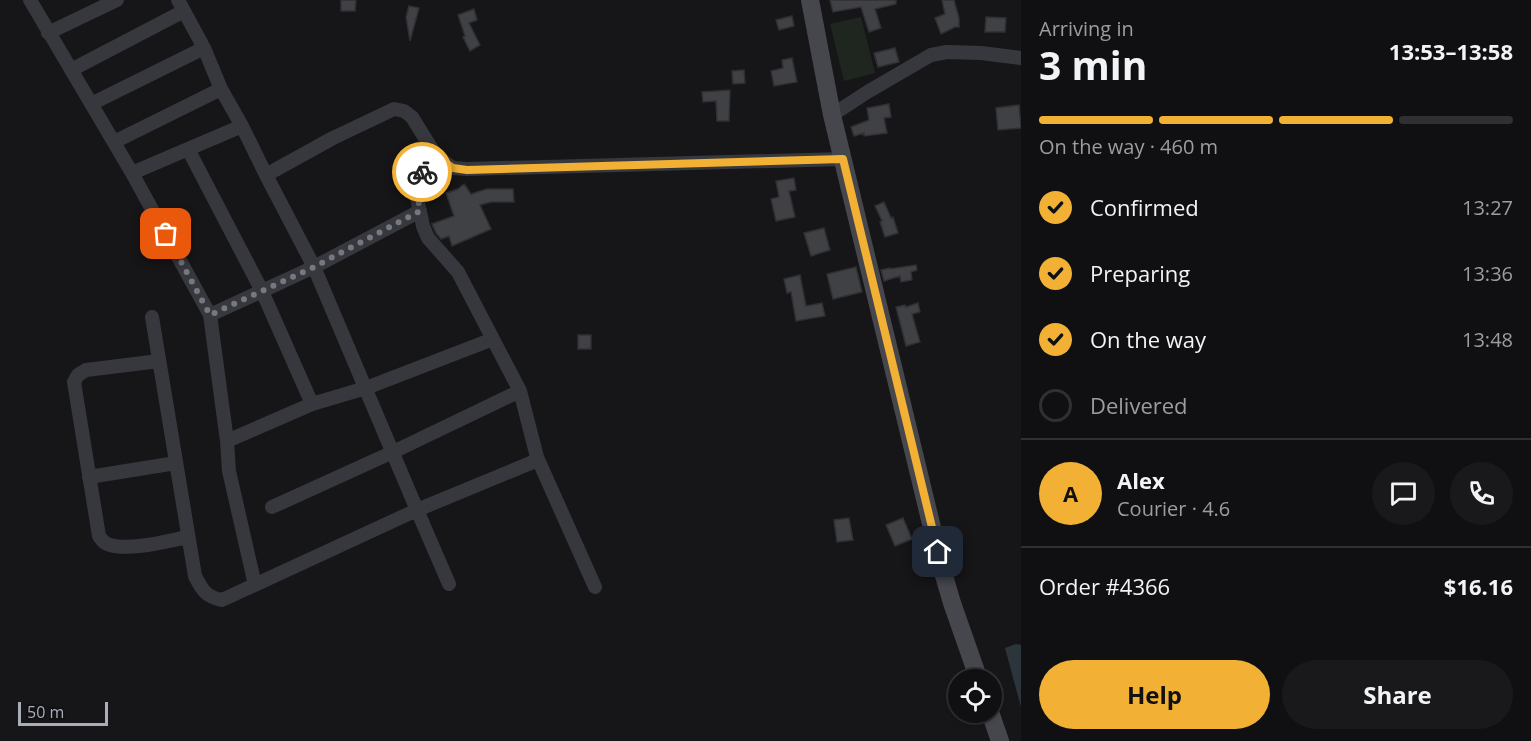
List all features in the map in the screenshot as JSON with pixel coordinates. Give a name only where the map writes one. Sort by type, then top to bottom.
[{"type":"main road","points":[[810,0],[832,115],[942,569],[975,669]]},
{"type":"main road","points":[[994,723],[1000,741]]},
{"type":"street","points":[[30,0],[132,173],[210,315],[229,471],[255,585]]},
{"type":"street","points":[[48,33],[117,0]]},
{"type":"street","points":[[71,70],[181,5],[204,48],[221,89],[314,267],[449,585]]},
{"type":"street","points":[[91,104],[204,48]]},
{"type":"street","points":[[832,115],[931,55],[947,52],[981,53],[1021,58]]},
{"type":"street","points":[[114,142],[221,89]]},
{"type":"street","points":[[266,175],[333,138],[394,109],[404,111],[412,117],[436,156],[453,168],[467,170],[843,159]]},
{"type":"street","points":[[132,173],[242,126]]},
{"type":"street","points":[[188,149],[262,291],[312,404]]},
{"type":"street","points":[[436,156],[420,173],[416,185],[423,226],[428,238],[458,272],[520,390],[537,457],[595,587]]},
{"type":"street","points":[[210,315],[314,267],[420,211]]},
{"type":"street","points":[[152,317],[195,576],[203,591],[213,599],[222,600],[417,510],[533,462],[537,457]]},
{"type":"street","points":[[227,441],[312,404],[366,388],[493,339]]},
{"type":"street","points":[[159,361],[86,370],[78,375],[74,382],[99,536],[111,546],[138,546],[188,537]]},
{"type":"street","points":[[272,507],[393,452],[520,390]]},
{"type":"street","points":[[90,477],[176,463]]},
{"type":"shaded area","points":[[861,17],[875,73],[844,81],[830,24]]},
{"type":"shaded area","points":[[1016,644],[1021,645],[1021,707],[1005,648]]},
{"type":"building","points":[[341,0],[356,0],[355,11],[341,11]]},
{"type":"building","points":[[830,0],[896,0],[896,4],[875,9],[881,28],[869,32],[861,7],[833,12]]},
{"type":"building","points":[[942,0],[954,0],[959,27],[941,34],[935,18],[945,14]]},
{"type":"building","points":[[409,6],[419,8],[410,41],[406,17]]},
{"type":"building","points":[[474,9],[477,20],[469,23],[480,45],[470,51],[463,37],[465,36],[458,15]]},
{"type":"building","points":[[792,16],[794,26],[779,30],[776,20]]},
{"type":"building","points":[[986,17],[1006,18],[1005,32],[985,32]]},
{"type":"building","points":[[895,48],[899,62],[878,67],[874,53]]},
{"type":"building","points":[[792,58],[797,82],[774,86],[771,71],[783,68],[782,60]]},
{"type":"building","points":[[744,70],[745,83],[733,84],[732,71]]},
{"type":"building","points":[[730,90],[729,121],[717,121],[716,101],[703,102],[702,92]]},
{"type":"building","points":[[889,104],[891,117],[884,118],[887,133],[864,136],[864,133],[854,136],[851,127],[869,120],[867,108]]},
{"type":"building","points":[[1019,105],[1021,128],[998,130],[996,108]]},
{"type":"building","points":[[794,178],[796,190],[789,191],[795,217],[776,221],[771,199],[779,197],[776,181]]},
{"type":"building","points":[[464,184],[471,194],[487,189],[513,189],[514,202],[491,202],[480,205],[491,229],[452,246],[449,236],[441,239],[432,224],[454,216],[446,193]]},
{"type":"building","points":[[884,202],[891,218],[893,217],[898,233],[885,237],[880,222],[882,221],[875,206]]},
{"type":"building","points":[[824,228],[830,250],[811,256],[804,233]]},
{"type":"building","points":[[916,265],[917,270],[911,272],[912,280],[901,282],[900,276],[884,281],[881,270]]},
{"type":"building","points":[[856,267],[862,292],[833,299],[827,274]]},
{"type":"building","points":[[800,275],[806,306],[822,303],[825,316],[796,321],[791,292],[787,293],[784,279]]},
{"type":"building","points":[[918,303],[920,312],[912,314],[920,342],[906,346],[896,307]]},
{"type":"building","points":[[578,335],[591,335],[591,349],[578,349]]},
{"type":"building","points":[[849,518],[853,540],[837,542],[834,520]]},
{"type":"building","points":[[903,518],[912,539],[895,546],[886,525]]},
{"type":"way so far","points":[[166,234],[210,315],[314,267],[420,211],[416,185],[422,172]]},
{"type":"route","points":[[422,172],[436,156],[453,168],[467,170],[843,159],[938,552]]}]
